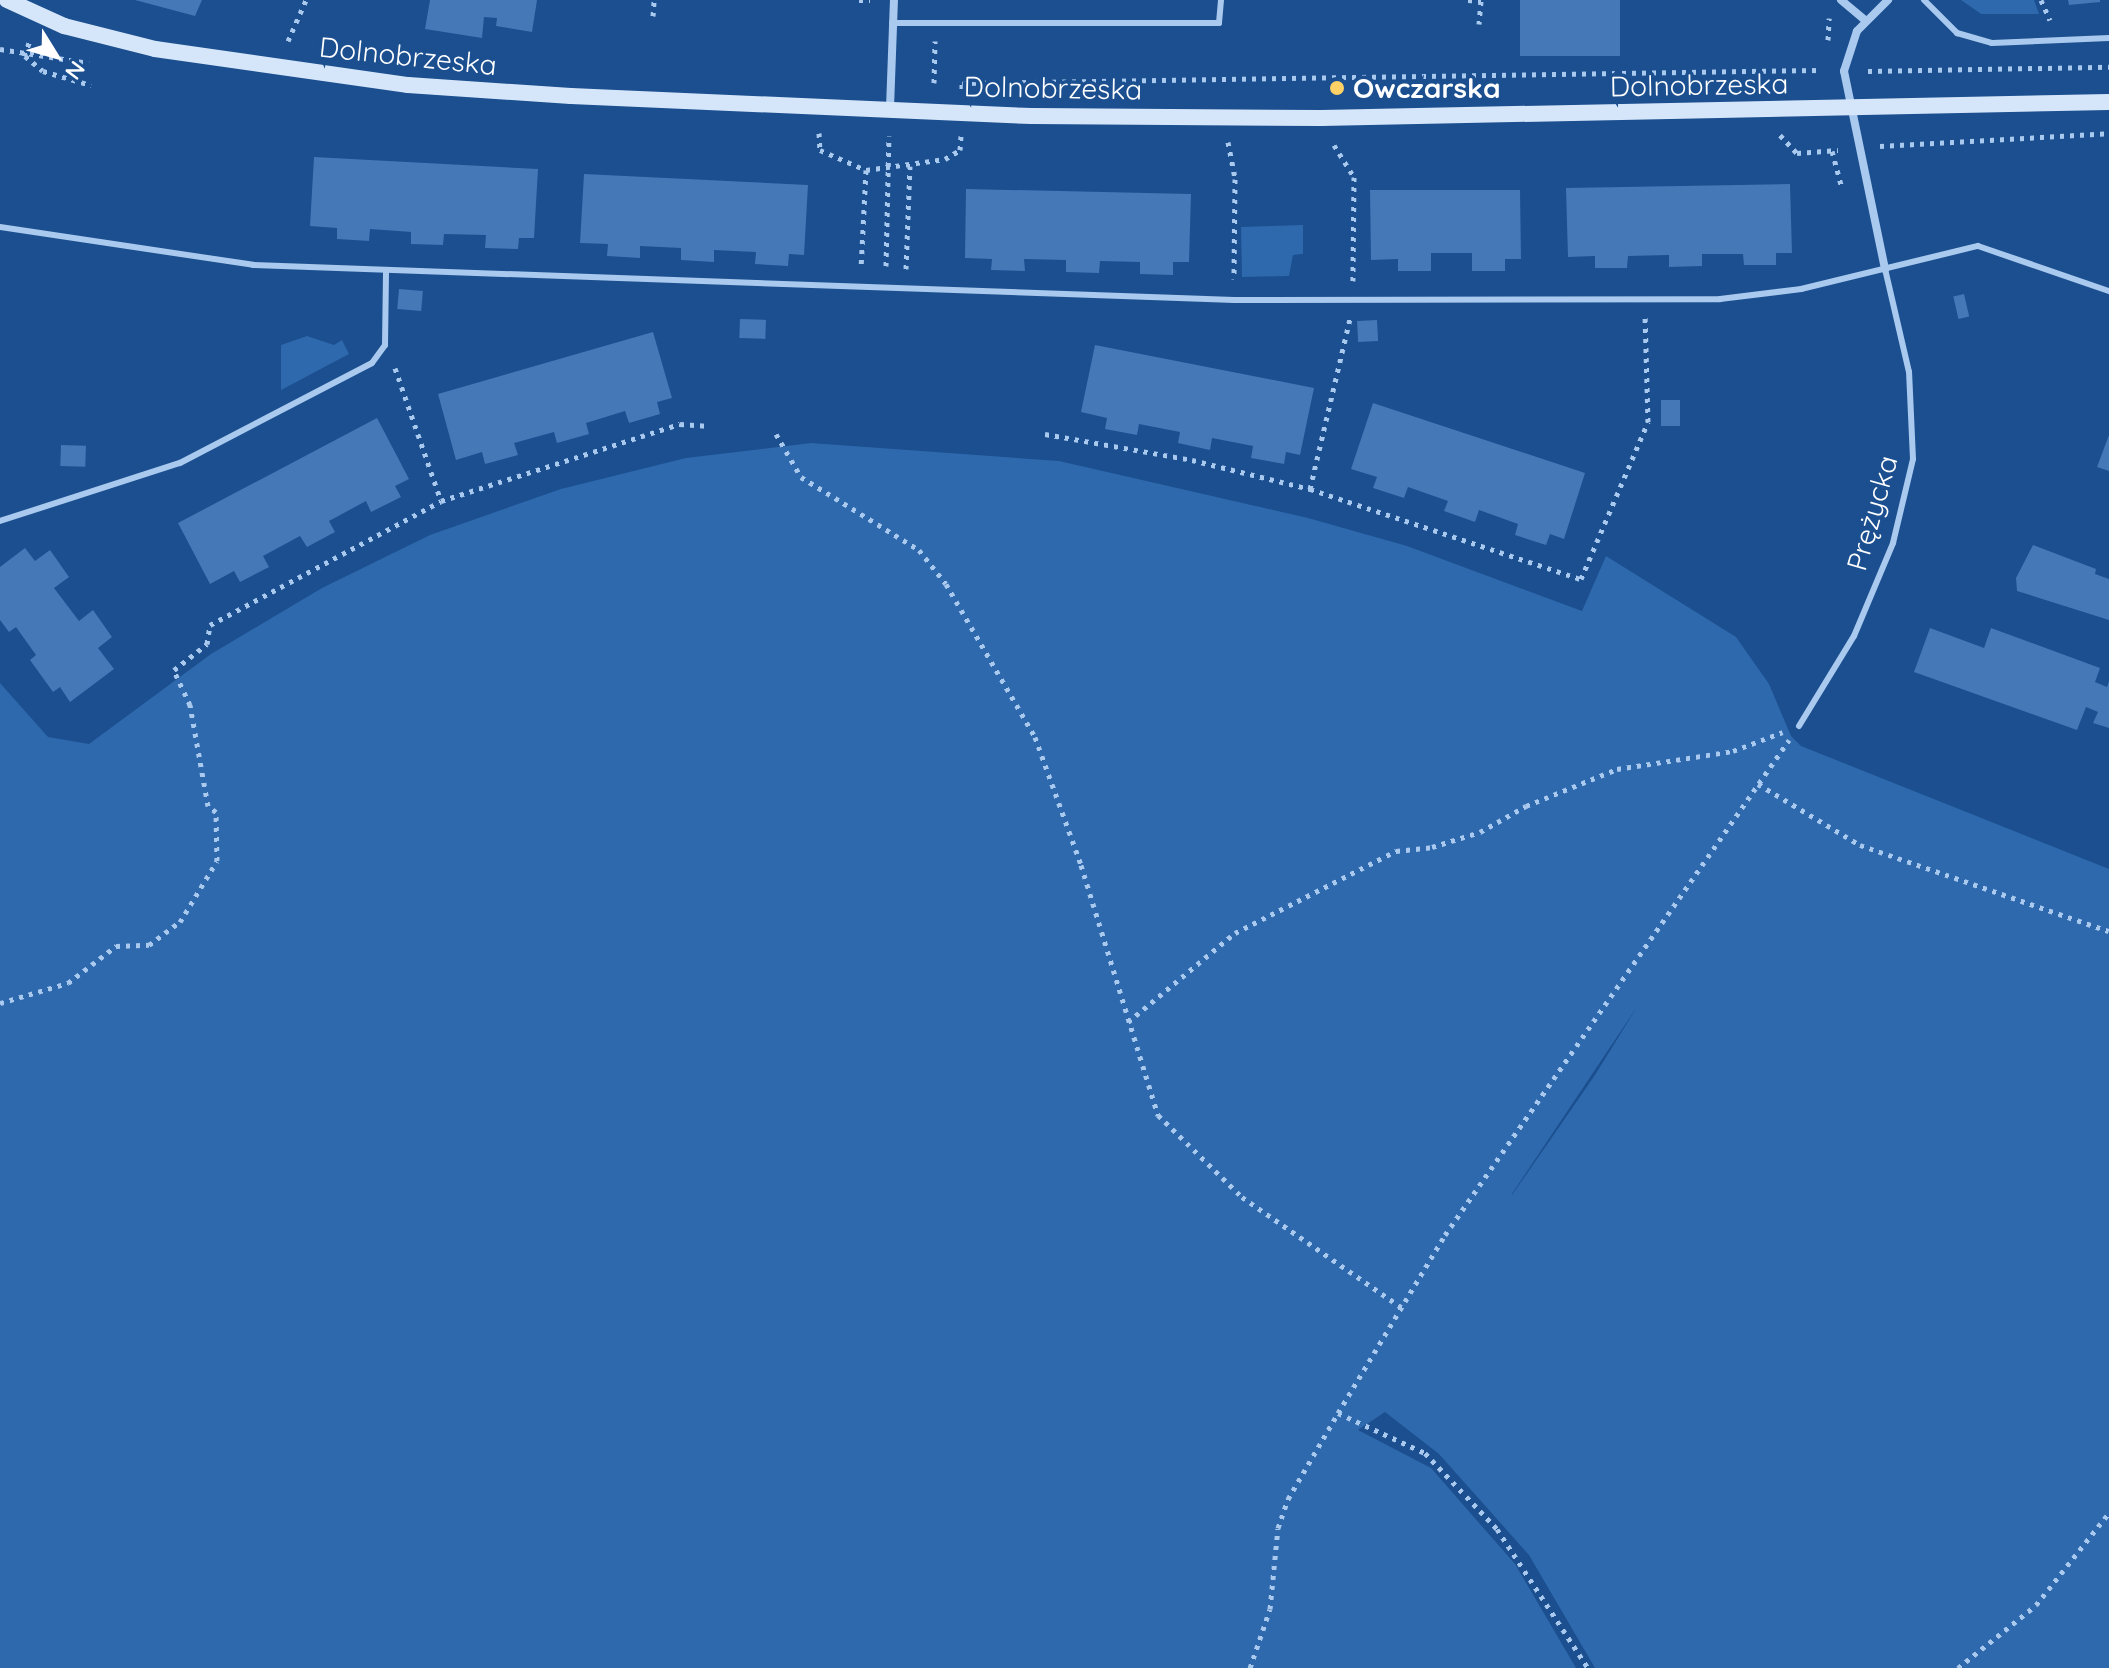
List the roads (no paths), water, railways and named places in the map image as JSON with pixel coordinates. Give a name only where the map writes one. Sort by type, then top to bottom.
[{"type":"street","name":"Dolnobrzeska","points":[[7,0],[108,40],[408,85],[890,108],[1316,118],[2109,102]]},
{"type":"street","points":[[890,108],[894,0]]},
{"type":"street","points":[[1841,0],[1865,20]]},
{"type":"street","points":[[1848,108],[1844,71],[1865,20],[1888,0]]},
{"type":"street","name":"Prężycka","points":[[1848,108],[1885,269]]},
{"type":"lane","points":[[892,23],[1219,23],[1221,0]]},
{"type":"lane","points":[[1924,0],[1957,33],[1992,43],[2109,38]]},
{"type":"lane","points":[[0,227],[253,265],[1234,300],[1720,299],[1801,289],[1978,246],[2109,291]]},
{"type":"lane","name":"Prężycka","points":[[1799,726],[1854,636],[1893,543],[1913,459],[1909,372],[1885,269]]},
{"type":"lane","points":[[0,521],[180,463],[372,363],[385,345],[386,270]]},
{"type":"place","name":"Owczarska","points":[[1337,88]]}]
